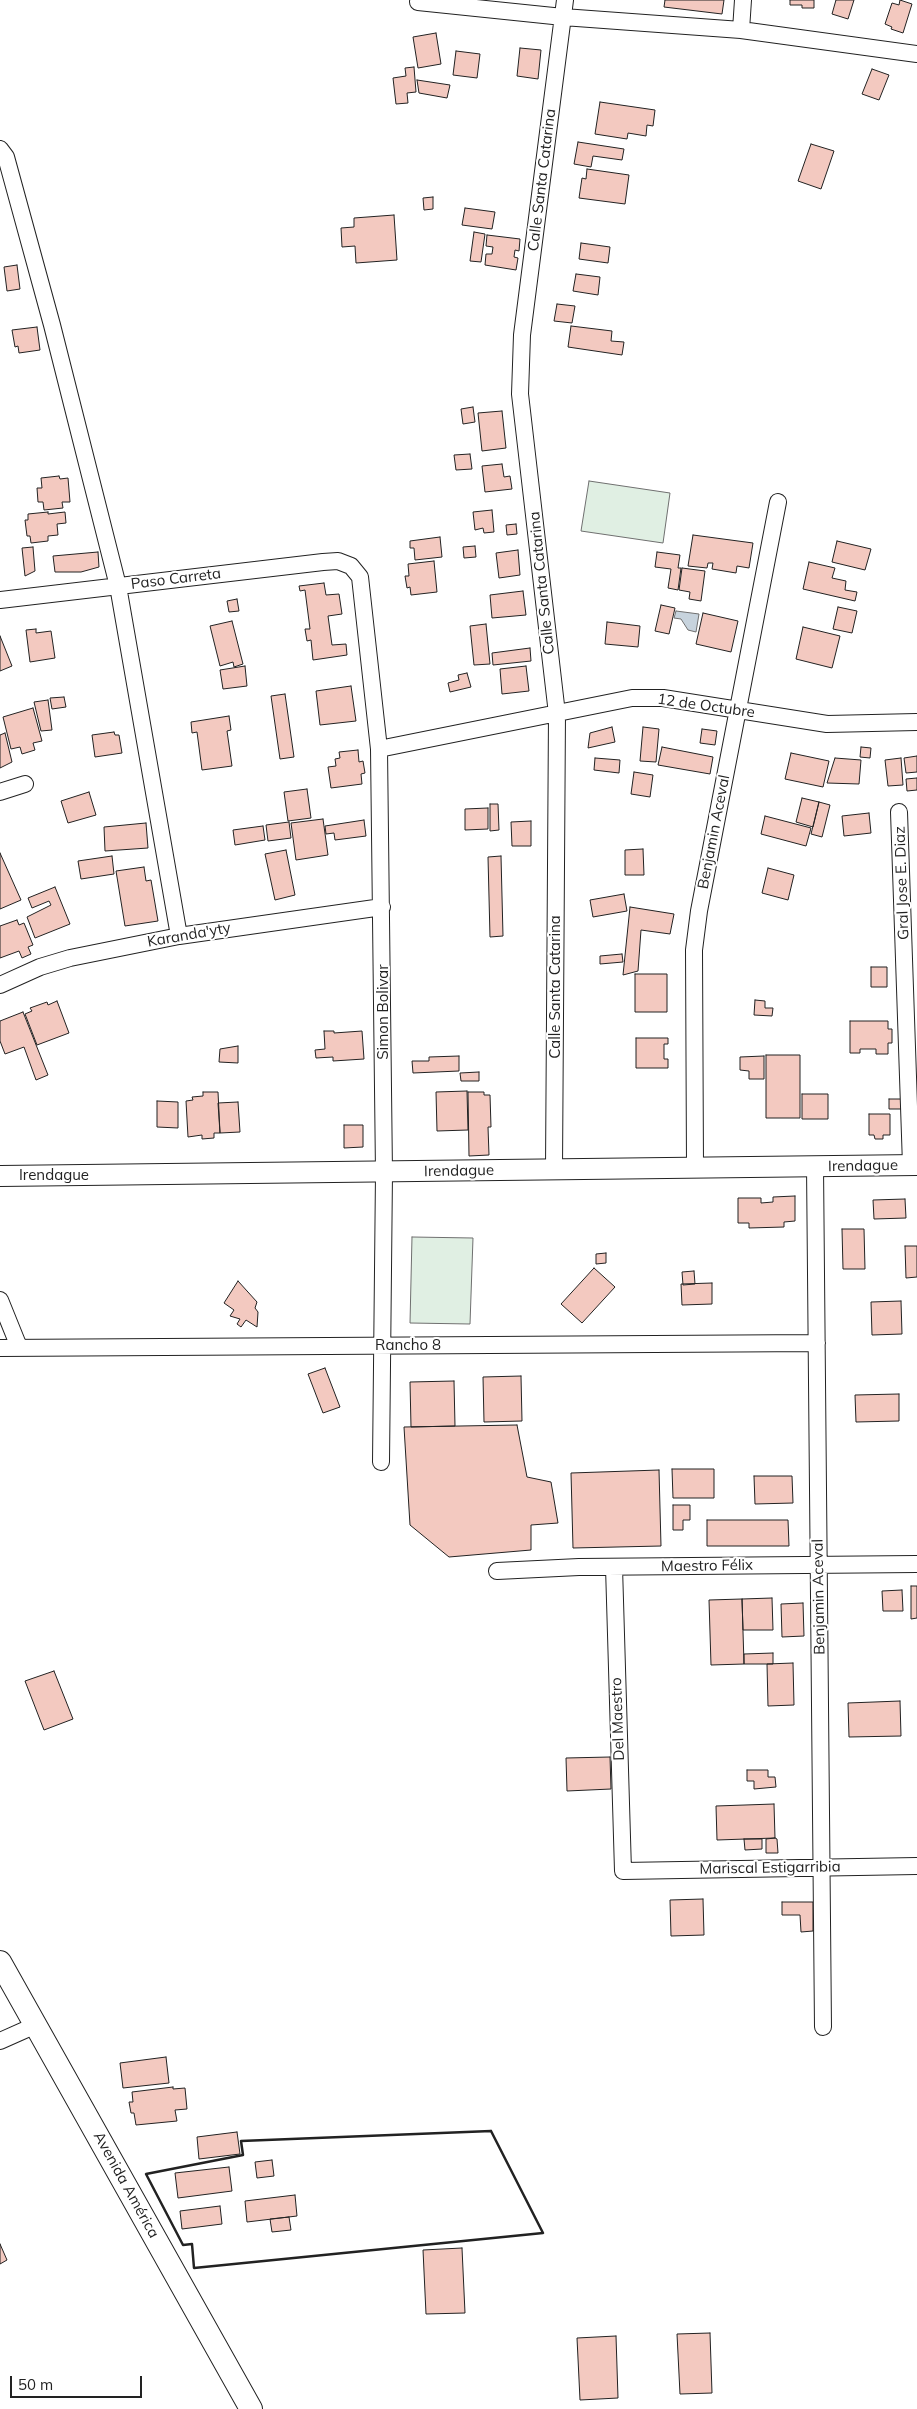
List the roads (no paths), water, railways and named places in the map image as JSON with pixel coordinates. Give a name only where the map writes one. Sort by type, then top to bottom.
[{"type":"main road","name":"Avenida América","points":[[0,1962],[251,2409]]},
{"type":"street","name":"Calle Santa Catarina","points":[[554,1168],[556,714],[520,394],[522,335],[565,0]]},
{"type":"street","points":[[741,30],[743,0]]},
{"type":"street","points":[[418,2],[563,17],[741,30],[917,54]]},
{"type":"street","points":[[0,149],[6,157],[50,316],[118,586],[180,936]]},
{"type":"street","name":"Benjamin Aceval","points":[[695,1166],[694,950],[699,911],[778,502]]},
{"type":"street","name":"Paso Carreta","points":[[0,600],[323,562],[338,561],[351,566]]},
{"type":"street","name":"Simon Bolivar","points":[[351,566],[360,577],[362,590],[379,749],[384,1173],[381,1462]]},
{"type":"street","name":"12 de Octubre","points":[[379,749],[632,698],[663,698],[827,724],[917,722]]},
{"type":"street","points":[[0,792],[25,784]]},
{"type":"street","name":"Gral Jose E. Diaz","points":[[899,812],[911,954],[914,1165]]},
{"type":"street","name":"Karanda'yty","points":[[0,985],[40,967],[70,958],[180,936],[382,906]]},
{"type":"street","name":"Irendague","points":[[0,1176],[384,1173],[695,1166],[914,1165]]},
{"type":"street","name":"Benjamin Aceval","points":[[815,1166],[823,2028]]},
{"type":"street","points":[[0,1300],[19,1347]]},
{"type":"street","name":"Rancho 8","points":[[0,1348],[817,1343]]},
{"type":"street","name":"Maestro Félix","points":[[497,1572],[614,1567],[917,1564]]},
{"type":"street","name":"Del Maestro","points":[[614,1567],[623,1871]]},
{"type":"street","name":"Mariscal Estigarribia","points":[[623,1871],[917,1866]]},
{"type":"street","points":[[0,2041],[36,2025]]}]
